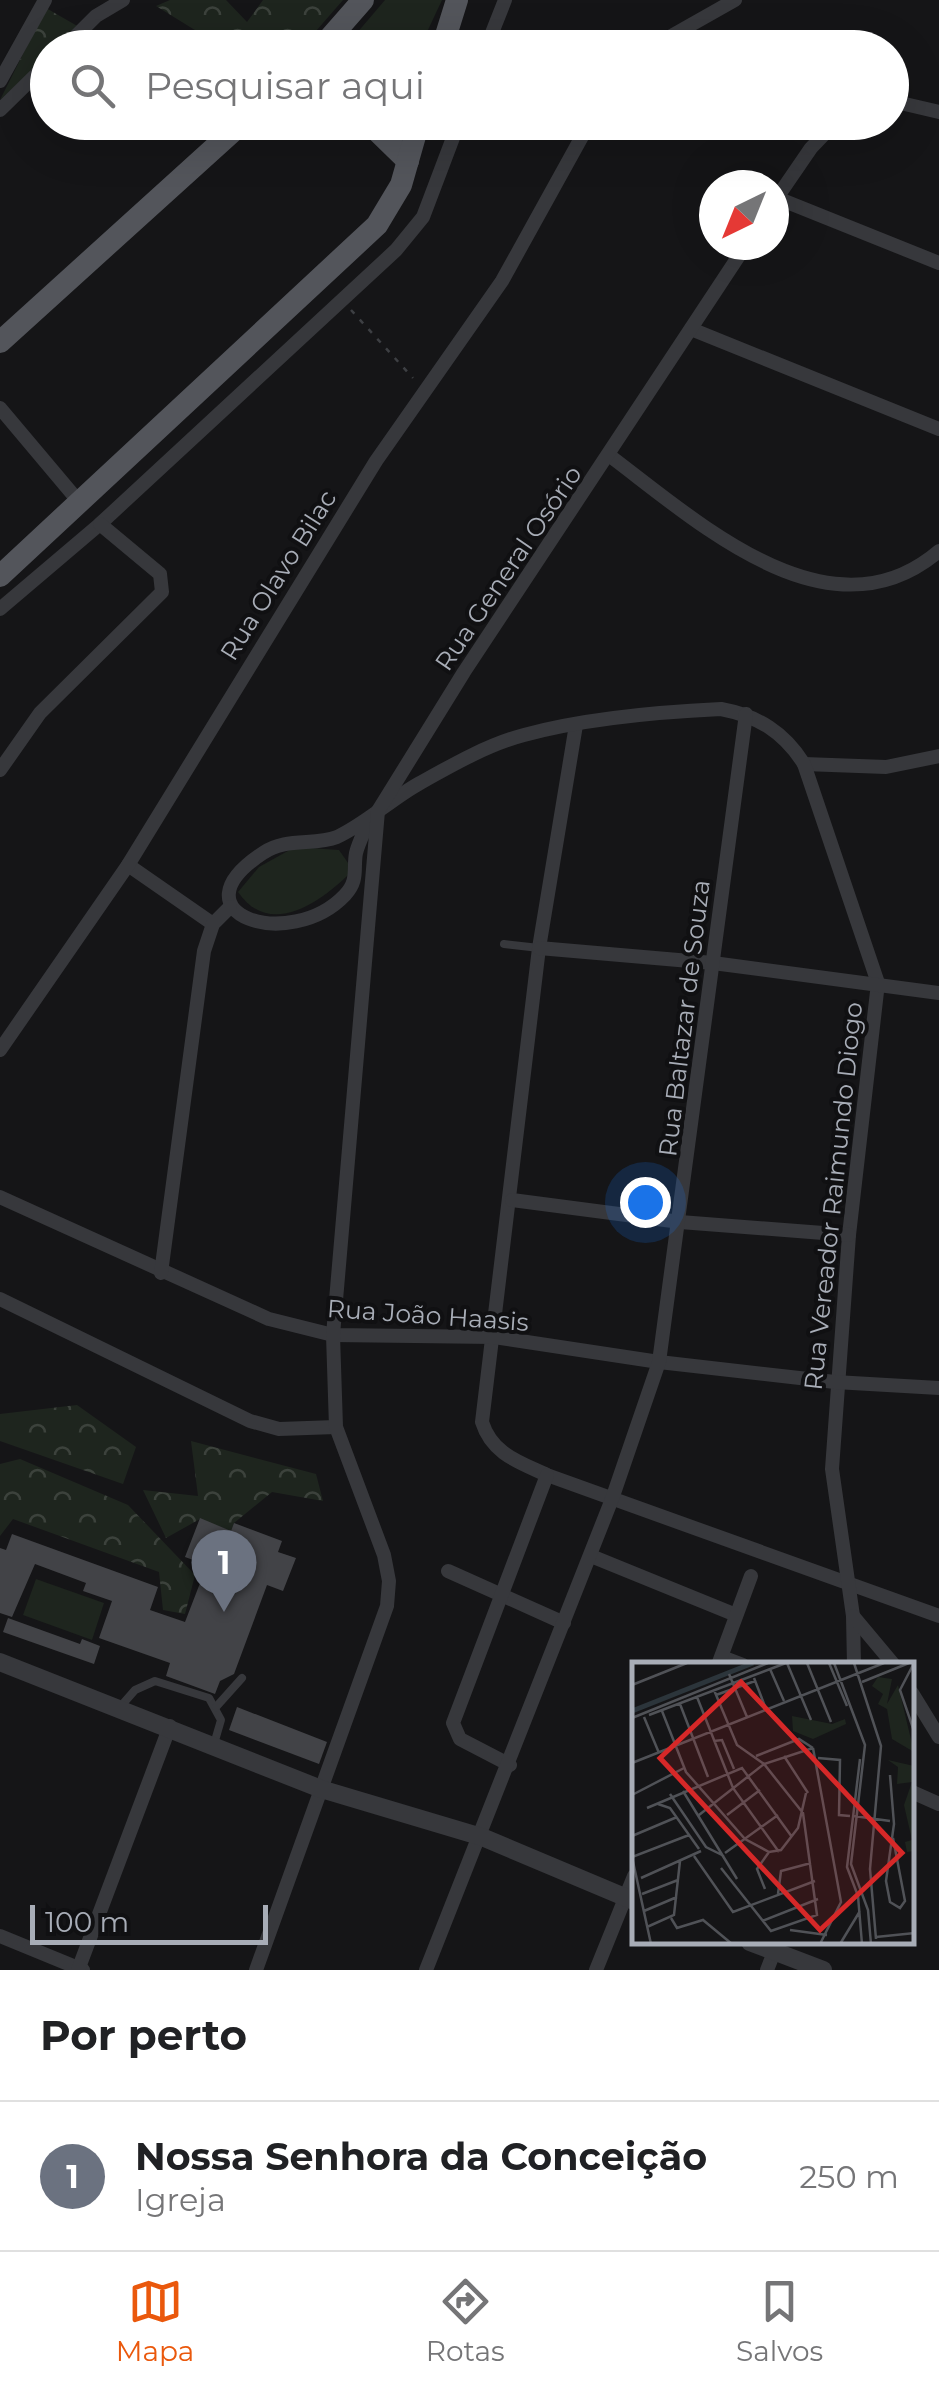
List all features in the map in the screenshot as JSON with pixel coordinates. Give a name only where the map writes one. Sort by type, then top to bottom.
[{"type":"main road","points":[[337,30],[363,0]]},
{"type":"main road","points":[[448,30],[457,0]]},
{"type":"main road","points":[[0,342],[223,140]]},
{"type":"main road","points":[[386,140],[408,161]]},
{"type":"main road","points":[[0,576],[376,226],[396,195],[414,140]]},
{"type":"street","points":[[0,81],[46,0]]},
{"type":"street","points":[[82,30],[96,16],[123,0]]},
{"type":"street","points":[[493,30],[505,0]]},
{"type":"street","points":[[676,30],[734,0]]},
{"type":"street","points":[[0,110],[30,81]]},
{"type":"street","points":[[909,105],[939,112]]},
{"type":"street","points":[[0,609],[100,524],[342,301],[423,217],[452,140]]},
{"type":"street","name":"Rua Olavo Bilac","points":[[0,1050],[128,865],[310,564],[522,248],[580,140]]},
{"type":"street","points":[[789,179],[818,140]]},
{"type":"street","points":[[789,205],[939,263]]},
{"type":"street","name":"Rua General Osório","points":[[256,1970],[387,1606],[389,1582],[384,1555],[336,1428],[332,1335],[368,936],[374,814],[736,260]]},
{"type":"street","points":[[691,329],[939,429]]},
{"type":"street","points":[[0,408],[80,503]]},
{"type":"street","points":[[610,456],[744,555],[800,576],[837,584],[870,584],[920,568],[939,551]]},
{"type":"street","points":[[0,770],[40,713],[162,592],[160,574],[100,524]]},
{"type":"street","name":"Rua Vereador Raimundo Diogo","points":[[213,924],[235,913],[227,896],[232,884],[263,853],[279,844],[332,839],[417,784],[522,735],[697,710],[746,714],[792,745],[804,764],[878,983],[835,1382],[832,1469],[853,1616],[854,1662]]},
{"type":"street","name":"Rua Baltazar de Souza","points":[[426,1970],[482,1838],[612,1499],[659,1362],[746,714]]},
{"type":"street","points":[[576,726],[539,948],[512,1200],[482,1422],[488,1440],[497,1450],[547,1475],[939,1616]]},
{"type":"street","points":[[804,764],[886,767],[939,756]]},
{"type":"street","points":[[235,913],[280,926],[304,921],[327,909],[347,894],[356,878],[355,856],[374,814]]},
{"type":"street","points":[[332,839],[355,856]]},
{"type":"street","points":[[128,865],[213,924],[204,951],[161,1273]]},
{"type":"street","points":[[539,948],[713,963],[939,993]]},
{"type":"street","name":"Rua João Haasis","points":[[0,1197],[269,1319],[332,1335],[494,1338],[835,1382],[939,1388]]},
{"type":"street","points":[[512,1200],[680,1222],[849,1235]]},
{"type":"street","points":[[0,1299],[250,1420],[279,1429],[336,1428]]},
{"type":"street","points":[[510,1765],[460,1738],[453,1729],[547,1475]]},
{"type":"street","points":[[590,1556],[736,1616]]},
{"type":"street","points":[[448,1571],[564,1622]]},
{"type":"street","points":[[720,1661],[751,1576]]},
{"type":"street","points":[[853,1616],[891,1662]]},
{"type":"street","points":[[0,1664],[121,1706],[321,1789],[482,1838],[630,1900],[596,1970]]},
{"type":"street","points":[[914,1695],[939,1737]]},
{"type":"street","points":[[0,1936],[80,1970],[170,1726]]},
{"type":"street","points":[[914,1793],[939,1804]]},
{"type":"street","points":[[768,1970],[777,1947],[823,1970]]},
{"type":"lane","points":[[504,944],[539,948]]},
{"type":"lane","points":[[216,1707],[242,1678]]},
{"type":"lane","points":[[121,1706],[135,1690],[155,1681],[209,1698],[221,1720],[214,1744]]},
{"type":"path","points":[[342,301],[424,390]]},
{"type":"green space","points":[[170,0],[226,0],[247,22],[263,0],[343,0],[317,30],[195,30],[156,6]]},
{"type":"green space","points":[[385,0],[442,0],[428,30],[359,30]]},
{"type":"green space","points":[[46,8],[79,27],[76,30],[35,30]]},
{"type":"green space","points":[[30,40],[30,72],[0,100]]},
{"type":"green space","points":[[295,847],[339,850],[353,870],[326,894],[296,911],[265,913],[251,906],[238,892],[259,867]]},
{"type":"green space","points":[[77,1405],[136,1447],[123,1484],[0,1441],[0,1414]]},
{"type":"green space","points":[[191,1441],[316,1474],[323,1501],[272,1492],[234,1523],[231,1531],[200,1519],[166,1538],[143,1490],[198,1496]]},
{"type":"green space","points":[[20,1459],[128,1505],[195,1575],[185,1614],[163,1610],[159,1572],[13,1519],[0,1536],[0,1464]]},
{"type":"green space","points":[[36,1579],[104,1603],[92,1640],[23,1615]]},
{"type":"building","points":[[200,1518],[231,1531],[234,1523],[282,1541],[278,1552],[296,1558],[283,1591],[267,1585],[234,1674],[220,1681],[215,1694],[166,1676],[170,1663],[99,1638],[112,1601],[83,1591],[86,1583],[35,1564],[12,1617],[0,1613],[0,1548],[6,1550],[12,1534],[158,1587],[150,1610],[185,1622],[207,1565],[185,1557]]},
{"type":"building","points":[[8,1618],[80,1644],[82,1639],[100,1646],[94,1664],[3,1632]]},
{"type":"building","points":[[237,1707],[327,1742],[319,1764],[229,1730]]},
{"type":"place","name":"Nossa Senhora da Conceição","points":[[224,1612]]}]
